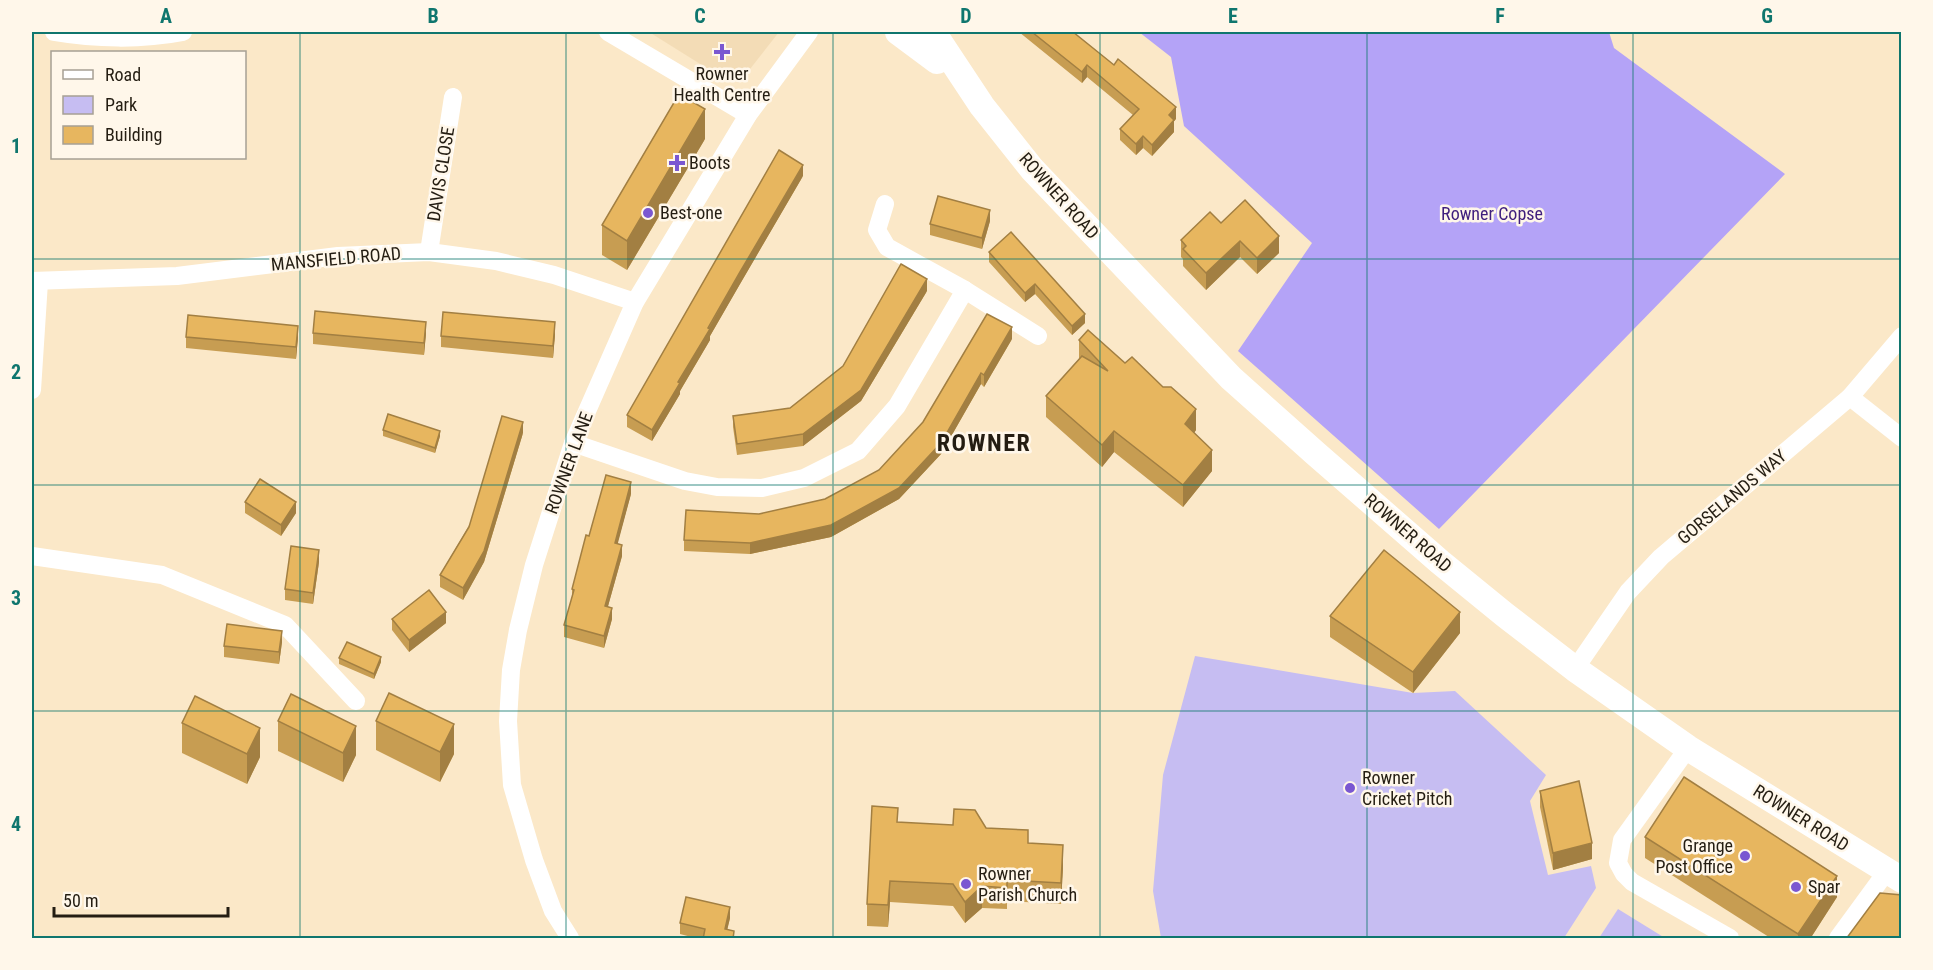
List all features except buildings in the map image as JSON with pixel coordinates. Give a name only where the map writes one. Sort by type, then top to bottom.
[{"type":"main road","points":[[898,32],[937,61]]},
{"type":"main road","name":"ROWNER ROAD","points":[[914,32],[937,61],[982,106]]},
{"type":"main road","name":"ROWNER ROAD","points":[[933,32],[982,106],[1032,169],[1231,378],[1440,561],[1575,669],[1688,748],[1894,875]]},
{"type":"street","points":[[54,32],[109,34],[183,32]]},
{"type":"street","points":[[608,32],[748,115]]},
{"type":"street","name":"ROWNER LANE","points":[[570,939],[553,911],[522,822],[512,785],[508,721],[511,670],[534,565],[573,443],[635,302],[748,115],[809,32]]},
{"type":"street","name":"DAVIS CLOSE","points":[[429,252],[453,97]]},
{"type":"street","points":[[885,204],[877,230],[887,247],[965,290],[1038,336]]},
{"type":"street","name":"MANSFIELD ROAD","points":[[35,282],[177,276],[338,256],[429,252],[496,261],[554,275],[635,302]]},
{"type":"street","points":[[32,390],[35,282]]},
{"type":"street","points":[[573,443],[685,481],[717,487],[762,488],[804,478],[858,451],[897,406],[965,290]]},
{"type":"street","name":"GORSELANDS WAY","points":[[1575,669],[1628,592],[1661,557],[1850,397],[1902,336]]},
{"type":"street","points":[[1850,397],[1902,438]]},
{"type":"street","points":[[32,556],[162,575],[285,625],[356,701]]},
{"type":"street","points":[[1688,748],[1622,840],[1618,863],[1632,882],[1730,939]]},
{"type":"street","points":[[1838,939],[1894,875]]},
{"type":"shaded area","name":"Rowner Health Centre","points":[[649,32],[779,32],[739,83],[713,72]]},
{"type":"green space","name":"Rowner Copse","points":[[1139,32],[1609,32],[1614,48],[1785,174],[1439,529],[1238,351],[1312,243],[1184,126],[1171,57]]},
{"type":"green space","name":"Rowner Cricket Pitch","points":[[1195,656],[1413,693],[1455,691],[1546,775],[1530,801],[1548,875],[1591,866],[1596,888],[1564,938],[1161,938],[1153,891],[1163,775]]},
{"type":"green space","points":[[1618,909],[1665,938],[1599,938]]},
{"type":"place","name":"Rowner Health Centre","points":[[722,52]]},
{"type":"place","name":"Boots","points":[[677,163]]},
{"type":"place","name":"Best-one","points":[[648,213]]},
{"type":"place","name":"Rowner Cricket Pitch","points":[[1350,788]]},
{"type":"place","name":"Grange Post Office","points":[[1745,856]]},
{"type":"place","name":"Rowner Parish Church","points":[[966,884]]},
{"type":"place","name":"Spar","points":[[1796,887]]},
{"type":"district","name":"ROWNER","points":[[984,443]]}]
